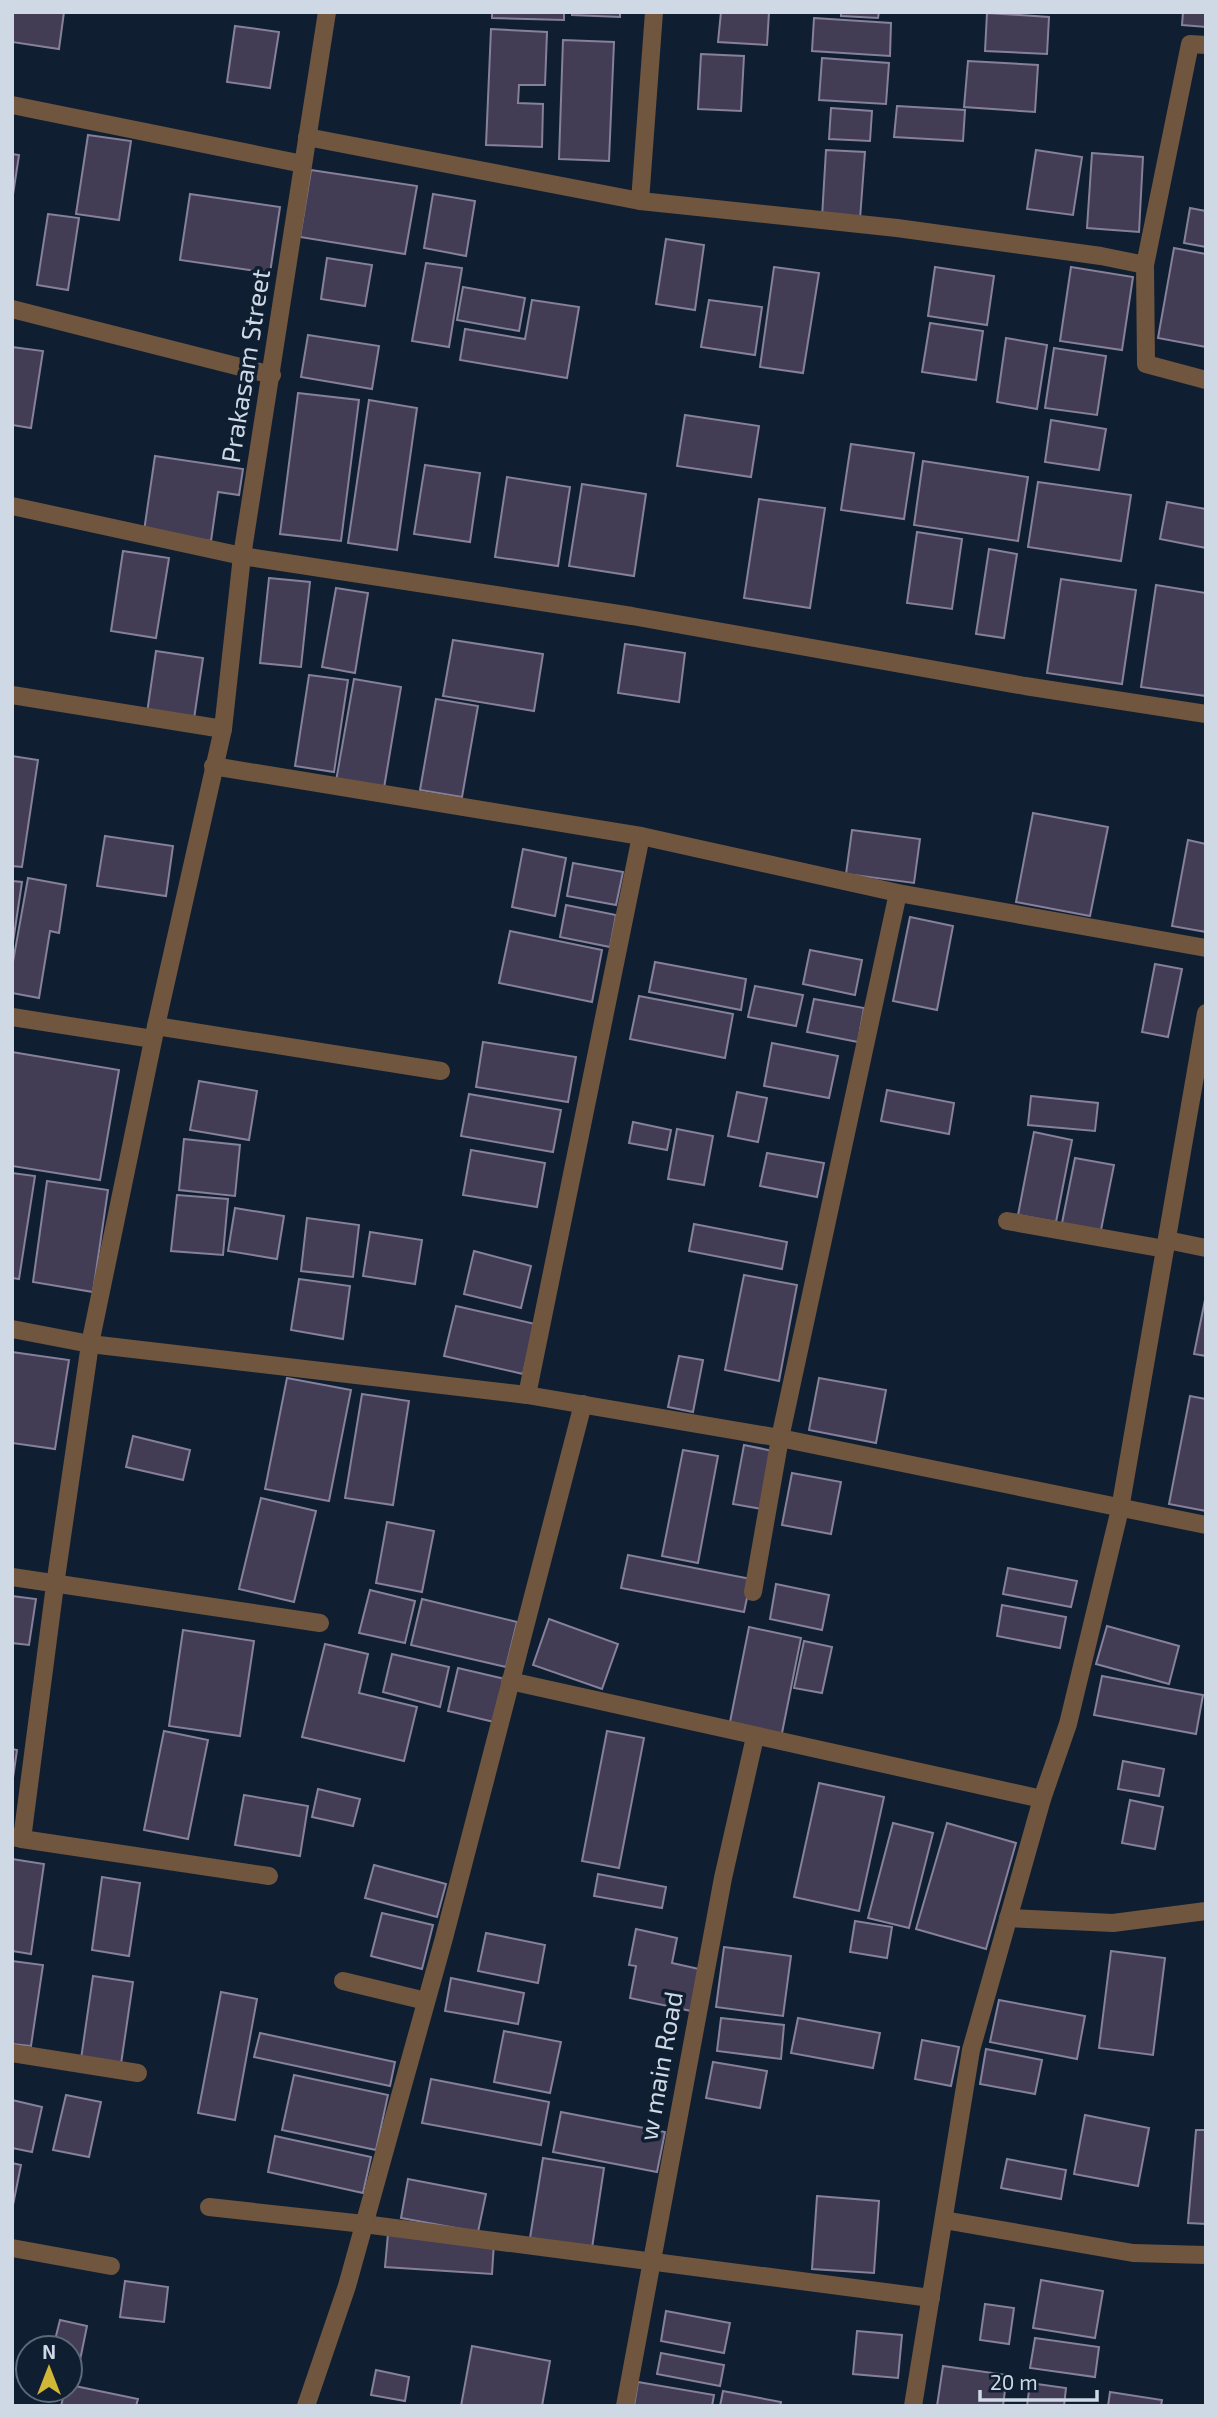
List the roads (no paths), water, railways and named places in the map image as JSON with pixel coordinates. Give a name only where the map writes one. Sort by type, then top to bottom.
[{"type":"street","name":"Prakasam Street","points":[[17,1838],[90,1344],[154,1032],[223,729],[242,556],[327,12]]},
{"type":"street","points":[[640,201],[654,12]]},
{"type":"street","points":[[1206,45],[1190,44],[1145,265],[1146,364],[1206,380]]},
{"type":"street","points":[[12,105],[303,164]]},
{"type":"street","points":[[307,137],[640,201],[897,228],[1101,256],[1145,265]]},
{"type":"street","points":[[12,309],[272,374]]},
{"type":"street","points":[[12,506],[242,556],[632,616],[1025,686],[1206,713]]},
{"type":"street","points":[[12,695],[223,729]]},
{"type":"street","points":[[213,766],[641,836],[898,893],[1206,948]]},
{"type":"street","points":[[527,1395],[641,836]]},
{"type":"street","points":[[753,1592],[780,1438],[898,893]]},
{"type":"street","points":[[913,2406],[971,2050],[1042,1798],[1068,1724],[1120,1509],[1206,1013]]},
{"type":"street","points":[[12,1017],[154,1032],[441,1071]]},
{"type":"street","points":[[1007,1221],[1166,1245],[1206,1248]]},
{"type":"street","points":[[12,1329],[90,1344],[527,1395],[583,1404],[780,1438],[1206,1525]]},
{"type":"street","points":[[306,2406],[347,2286],[426,2001],[583,1404]]},
{"type":"street","points":[[12,1577],[320,1623]]},
{"type":"street","points":[[510,1682],[1042,1798]]},
{"type":"street","name":"w main Road","points":[[625,2406],[718,1904],[755,1737]]},
{"type":"street","points":[[17,1838],[269,1876]]},
{"type":"street","points":[[1008,1917],[1113,1923],[1206,1910]]},
{"type":"street","points":[[343,1981],[426,2001]]},
{"type":"street","points":[[12,2053],[138,2073]]},
{"type":"street","points":[[209,2207],[364,2224],[931,2298]]},
{"type":"street","points":[[944,2220],[1133,2253],[1206,2255]]},
{"type":"street","points":[[12,2248],[111,2266]]}]
